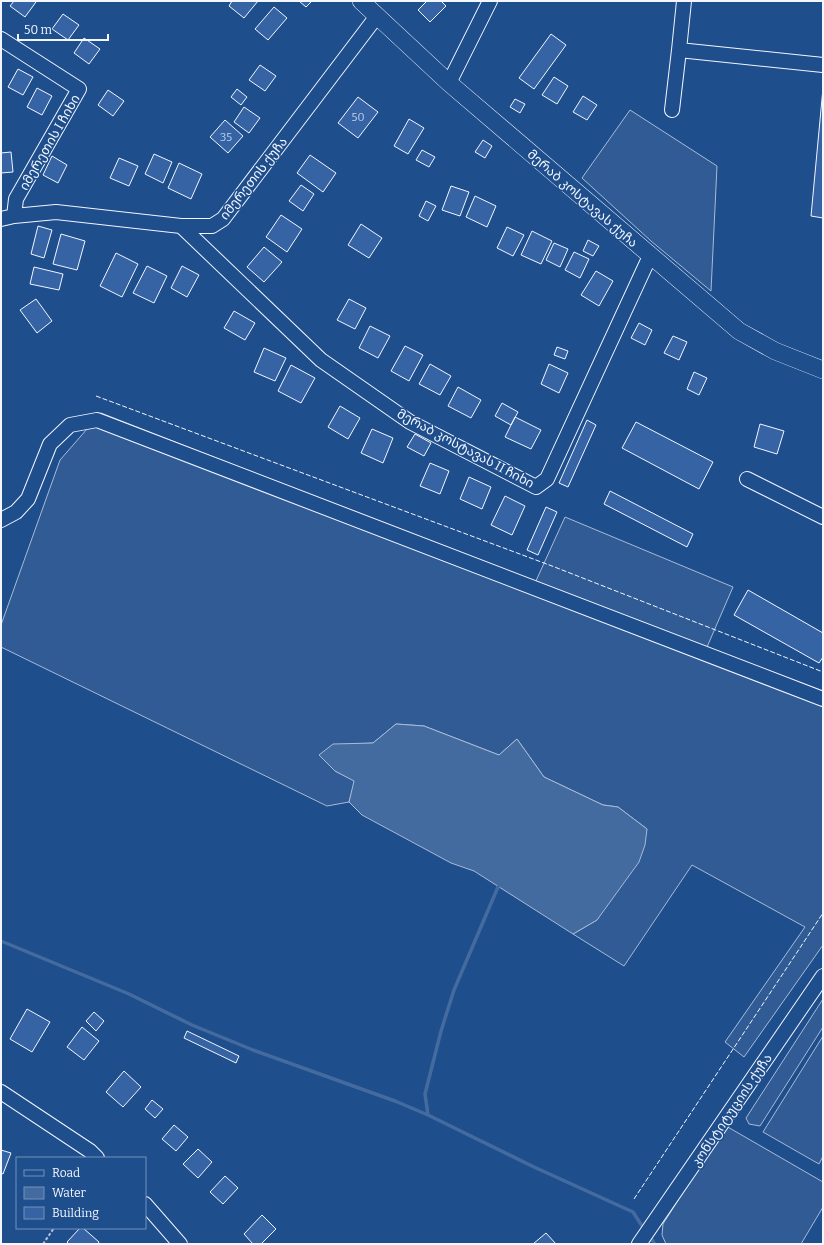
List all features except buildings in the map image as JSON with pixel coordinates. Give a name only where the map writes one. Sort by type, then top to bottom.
[{"type":"main road","name":"მერაბ კოსტავას ქუჩა","points":[[360,1],[449,83],[739,331],[775,351],[823,370]]},
{"type":"street","points":[[449,83],[490,1]]},
{"type":"street","points":[[672,110],[684,1]]},
{"type":"street","name":"იმერეთის ქუჩა","points":[[8,218],[56,212],[181,226],[212,226],[223,219],[377,16]]},
{"type":"street","name":"იმერეთის I ჩიხი","points":[[1,39],[79,89],[16,200],[8,218]]},
{"type":"street","points":[[679,50],[823,65]]},
{"type":"street","name":"მერაბ კოსტავას II ჩიხი","points":[[181,226],[321,360],[410,422],[536,487],[547,479],[650,256]]},
{"type":"street","points":[[1,520],[16,512],[28,499],[50,444],[70,425],[97,420],[823,699]]},
{"type":"street","points":[[747,479],[823,517]]},
{"type":"street","name":"კონსტიტუციის ქუჩა","points":[[639,1244],[823,976]]},
{"type":"street","points":[[1,1092],[90,1151],[96,1157]]},
{"type":"street","points":[[146,1205],[180,1244]]},
{"type":"path","points":[[43,1244],[53,1229]]},
{"type":"shaded area","points":[[630,110],[717,166],[711,291],[651,241],[582,178]]},
{"type":"shaded area","points":[[101,413],[535,583],[565,517],[733,587],[707,647],[823,692],[823,945],[744,1057],[725,1042],[805,927],[692,865],[624,966],[573,934],[597,920],[647,829],[618,807],[603,805],[544,777],[517,739],[499,755],[424,726],[396,724],[373,743],[355,744],[335,771],[355,781],[349,802],[327,806],[1,647],[1,625],[60,460]]},
{"type":"shaded area","points":[[823,999],[823,1027],[760,1126],[749,1124],[746,1118]]},
{"type":"shaded area","points":[[823,1036],[823,1156],[819,1164],[763,1132]]},
{"type":"shaded area","points":[[726,1126],[823,1182],[823,1207],[801,1244],[666,1244],[662,1235],[663,1224]]},
{"type":"water","points":[[396,724],[424,726],[499,755],[517,739],[544,777],[603,805],[618,807],[647,829],[645,845],[639,862],[597,920],[573,934],[474,871],[451,863],[362,815],[349,802],[354,781],[335,771],[319,755],[333,744],[373,743]]},
{"type":"waterway","points":[[498,887],[454,990],[441,1031],[425,1094],[428,1115],[534,1167],[633,1212],[644,1229]]},
{"type":"waterway","points":[[1,941],[129,994],[192,1025],[253,1050],[395,1101],[428,1115]]},
{"type":"waterway","points":[[649,1236],[655,1244]]},
{"type":"fence","points":[[96,396],[552,566],[823,672]]},
{"type":"fence","points":[[634,1199],[823,913]]}]
